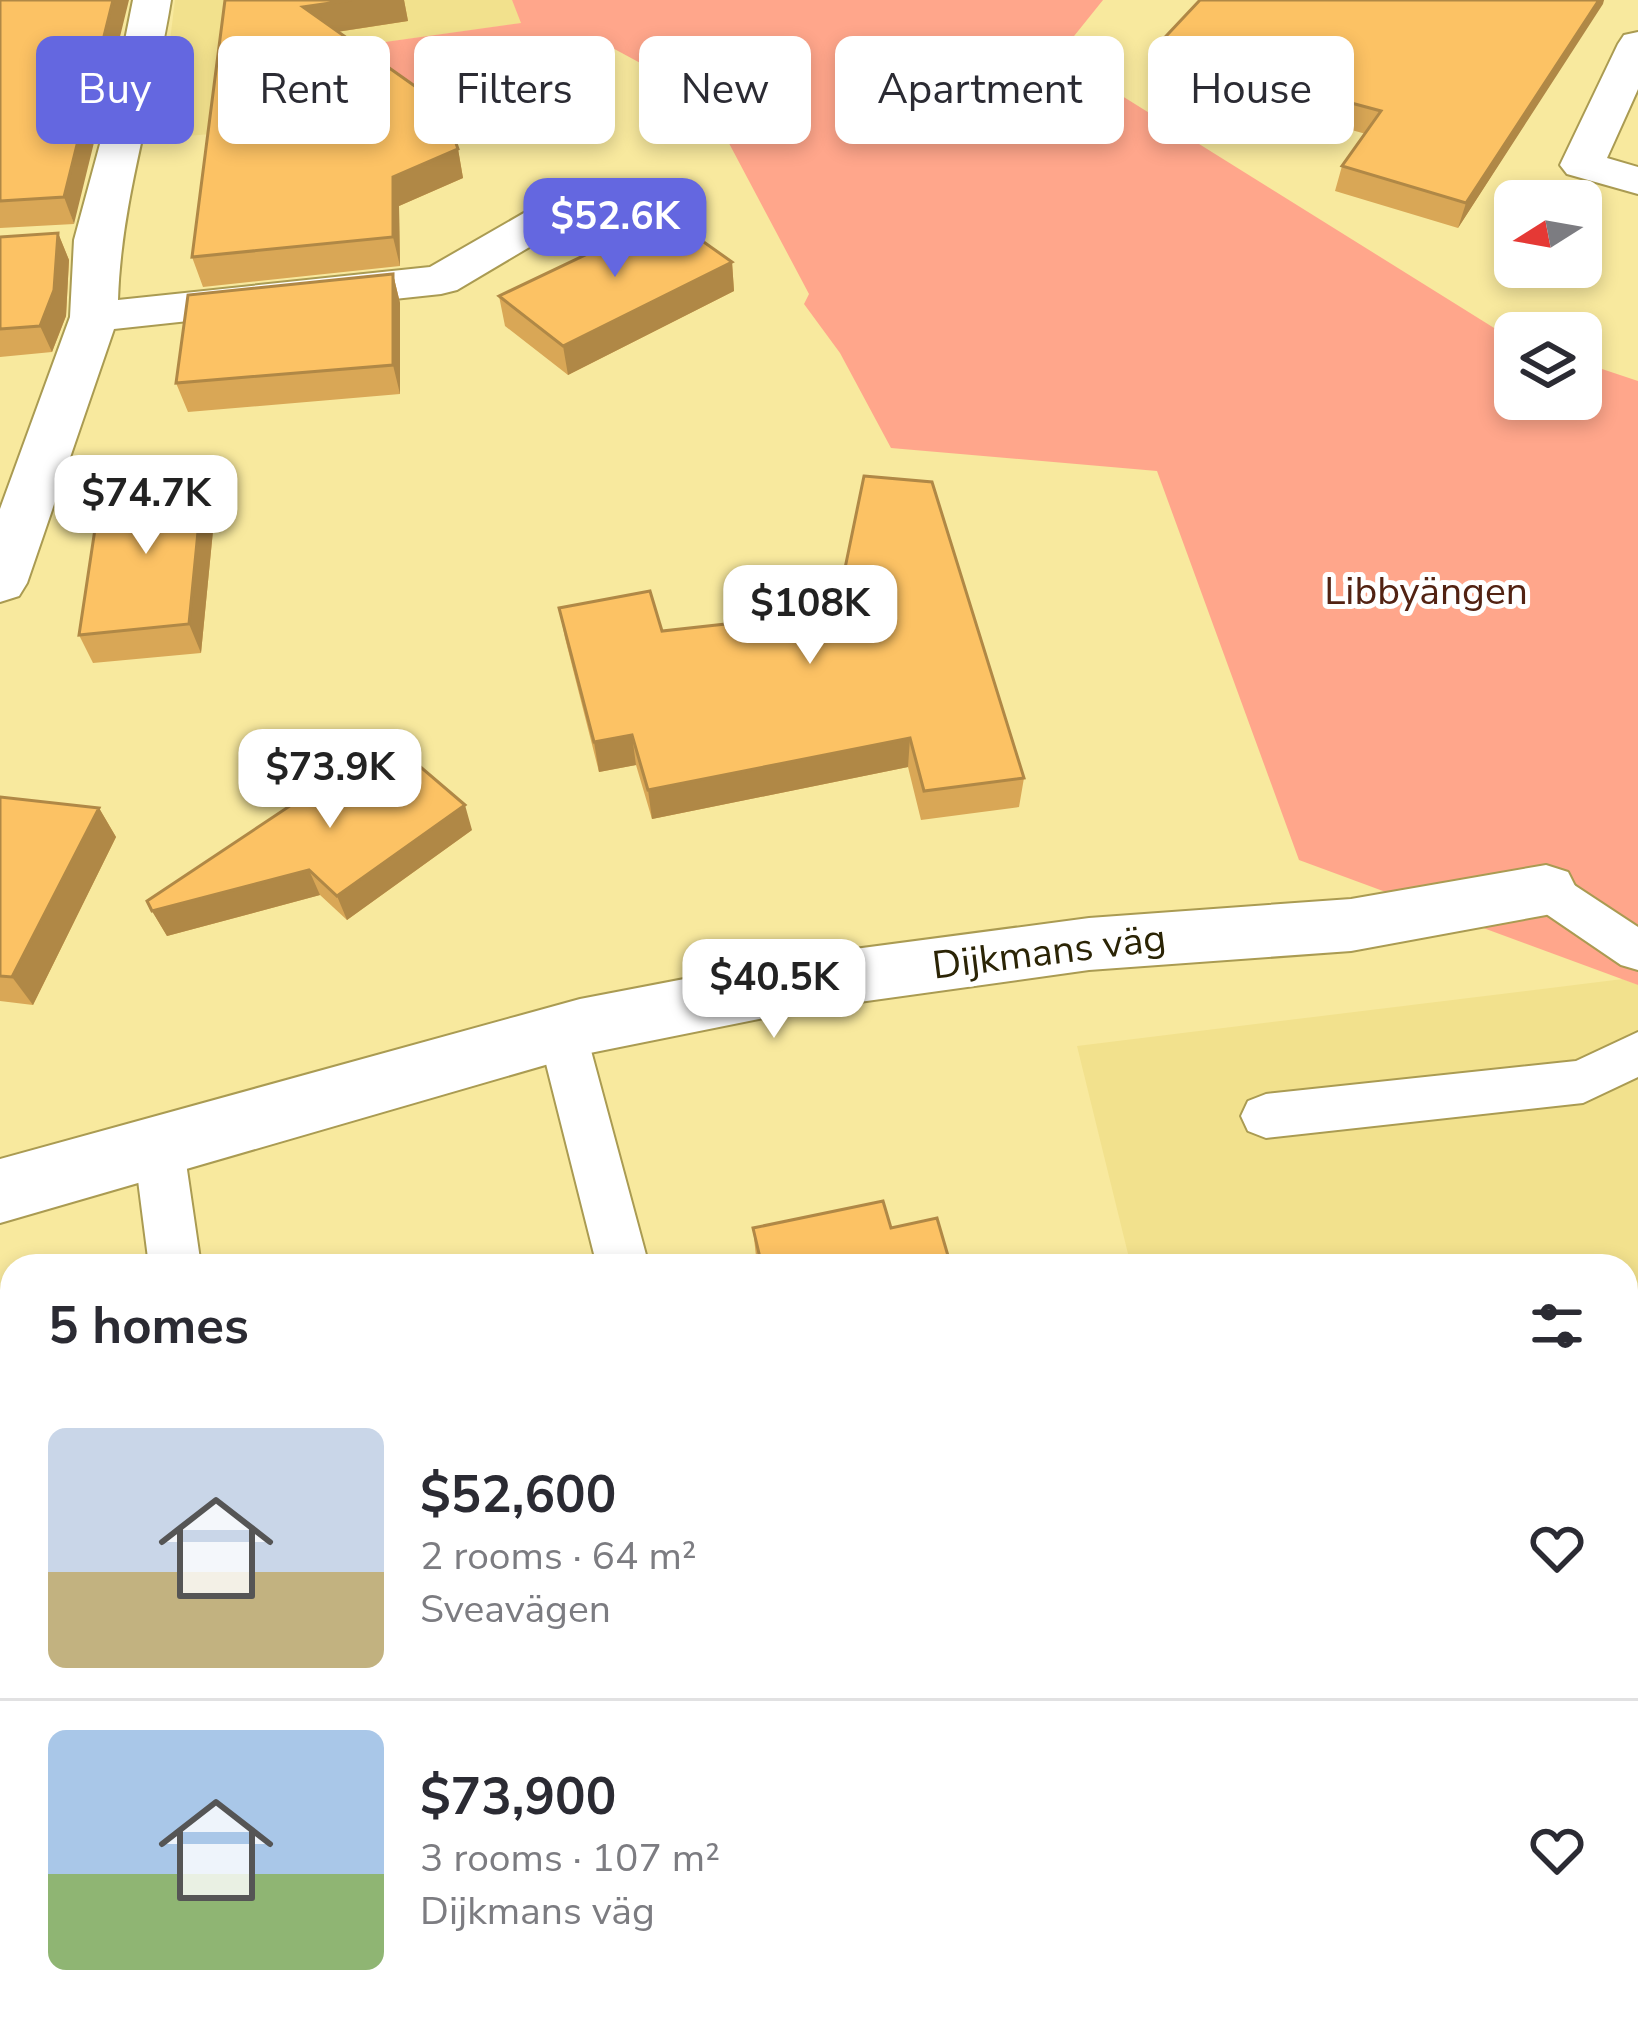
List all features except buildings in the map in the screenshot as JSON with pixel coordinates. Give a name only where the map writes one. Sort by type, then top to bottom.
[{"type":"street","points":[[0,583],[94,317],[78,241],[136,85],[152,0]]},
{"type":"street","points":[[1638,44],[1624,106],[1582,165],[1638,181]]},
{"type":"street","points":[[94,317],[441,280],[559,211]]},
{"type":"street","name":"Dijkmans väg","points":[[0,1190],[562,1032],[809,982],[1089,944],[1351,925],[1546,890]]},
{"type":"lane","points":[[1546,890],[1638,951]]},
{"type":"lane","points":[[562,1032],[620,1254]]},
{"type":"lane","points":[[1266,1116],[1582,1082],[1638,1053]]},
{"type":"lane","points":[[159,1149],[173,1254]]},
{"type":"shaded area","points":[[175,0],[512,0],[522,23],[390,41],[390,36],[218,36],[218,134],[194,135],[194,36],[171,36]]},
{"type":"shaded area","points":[[1623,979],[1638,985],[1638,1254],[1128,1254],[1077,1046]]},
{"type":"green space","name":"Libbyängen","points":[[512,0],[1103,0],[1074,36],[835,36],[835,144],[1124,144],[1124,97],[1148,112],[1148,144],[1199,144],[1494,328],[1494,420],[1602,420],[1602,369],[1638,381],[1638,985],[1299,860],[1157,471],[891,448],[840,353],[804,304],[809,294],[729,144],[811,144],[811,36],[639,36],[639,62],[615,49],[615,36],[428,36],[521,23]]},
{"type":"green space","name":"Libbyängen","points":[[414,38],[414,128],[392,137],[390,110],[390,41]]}]
